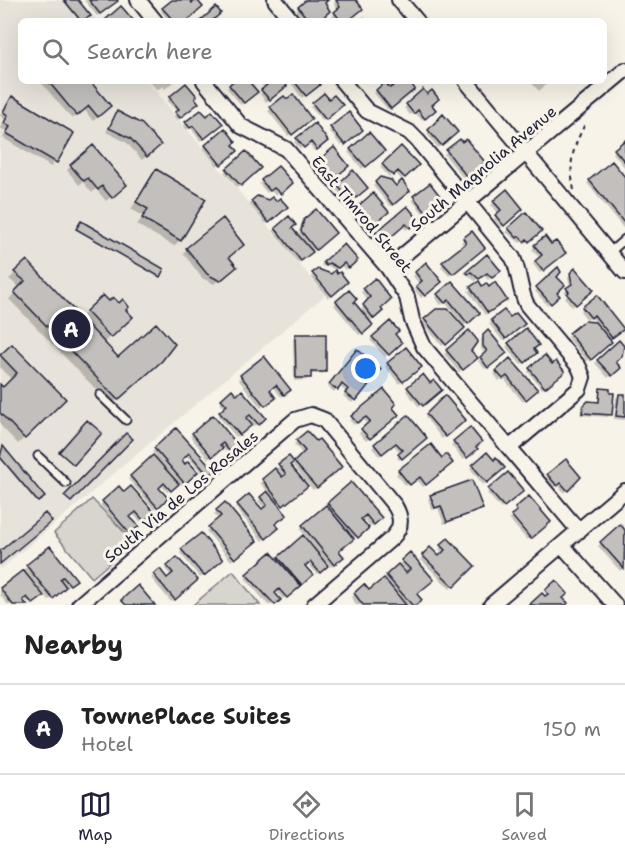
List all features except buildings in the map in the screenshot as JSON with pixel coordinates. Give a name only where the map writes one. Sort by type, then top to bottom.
[{"type":"street","points":[[138,0],[153,18]]},
{"type":"street","points":[[399,0],[414,18]]},
{"type":"street","points":[[280,2],[290,18]]},
{"type":"street","name":"South Magnolia Avenue","points":[[388,268],[625,70]]},
{"type":"street","name":"East Timrod Street","points":[[206,84],[241,126],[286,149],[388,268],[407,297],[412,320],[424,347],[579,531]]},
{"type":"street","points":[[344,84],[367,111],[409,132],[469,202],[513,258],[518,268],[522,295],[527,305],[579,366],[583,376],[579,389],[510,448]]},
{"type":"street","points":[[468,84],[625,272]]},
{"type":"street","name":"South Via de Los Rosales","points":[[79,605],[295,420],[310,412],[324,420],[395,506],[406,525],[314,605]]},
{"type":"street","points":[[497,603],[625,491]]},
{"type":"street","points":[[562,545],[615,605]]},
{"type":"lane","points":[[609,253],[625,239]]},
{"type":"lane","points":[[100,394],[126,420]]},
{"type":"lane","points":[[38,456],[66,483]]},
{"type":"path","points":[[575,193],[569,168],[574,147],[590,114]]},
{"type":"shaded area","points":[[0,0],[80,0],[95,18],[18,18],[18,84],[149,84],[325,295],[0,570]]},
{"type":"shaded area","points":[[92,499],[134,542],[92,578],[54,533]]},
{"type":"shaded area","points":[[233,571],[260,605],[193,605]]},
{"type":"place","name":"TownePlace Suites","points":[[71,329]]}]
